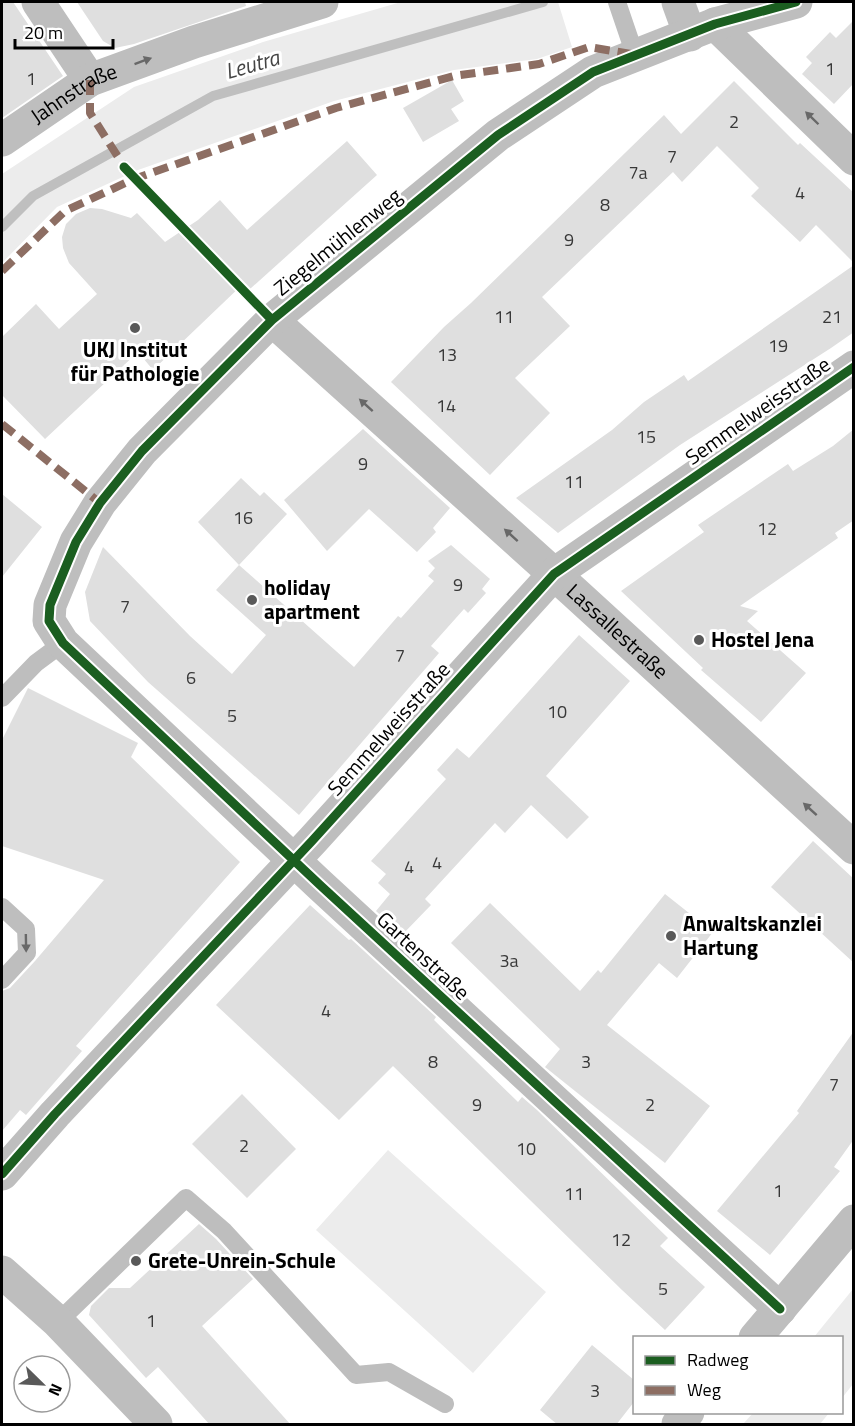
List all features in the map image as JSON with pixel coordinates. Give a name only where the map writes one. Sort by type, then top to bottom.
[{"type":"street","points":[[38,2],[90,80]]},
{"type":"street","name":"Jahnstraße","points":[[2,140],[90,80],[194,42],[322,2]]},
{"type":"street","points":[[678,2],[702,29],[854,159]]},
{"type":"street","name":"Ziegelmühlenweg","points":[[56,632],[50,605],[76,542],[100,503],[142,451],[272,320],[498,135],[593,72],[702,29],[796,2]]},
{"type":"street","name":"Lassallestraße","points":[[272,320],[854,848]]},
{"type":"street","name":"Semmelweisstraße","points":[[2,1174],[294,860],[554,574],[854,367]]},
{"type":"street","name":"Gartenstraße","points":[[56,632],[294,860],[780,1309]]},
{"type":"street","points":[[757,1336],[854,1221]]},
{"type":"street","points":[[2,1272],[58,1322],[156,1425]]},
{"type":"lane","points":[[617,2],[635,55]]},
{"type":"lane","points":[[2,698],[36,663],[56,632]]},
{"type":"lane","points":[[2,907],[26,930],[27,953],[2,980]]},
{"type":"lane","points":[[58,1322],[186,1198],[224,1231],[356,1375],[389,1372],[445,1404]]},
{"type":"shaded area","points":[[401,2],[558,2],[572,47],[537,59],[454,70],[334,101],[138,170],[57,207],[2,263],[2,174],[134,87],[263,42]]},
{"type":"shaded area","points":[[388,1150],[546,1292],[473,1373],[316,1230]]},
{"type":"shaded area","points":[[853,1289],[853,1384],[843,1397],[843,1336],[815,1336]]},
{"type":"shaded area","points":[[752,1414],[828,1414],[820,1424],[743,1424]]},
{"type":"building","points":[[2,2],[13,2],[63,76],[2,118]]},
{"type":"building","points":[[77,2],[245,2],[246,6],[134,44],[115,48],[103,41]]},
{"type":"building","points":[[854,20],[854,83],[834,104],[802,74],[812,63],[806,57],[830,32],[836,38]]},
{"type":"building","points":[[452,80],[464,101],[451,109],[459,121],[423,142],[403,108]]},
{"type":"building","points":[[734,81],[798,145],[800,143],[854,193],[854,263],[816,225],[800,242],[751,196],[759,188],[717,146],[682,182],[673,172],[542,297],[570,326],[515,378],[550,413],[490,475],[391,382],[444,327],[664,115],[681,134]]},
{"type":"building","name":"UKJ Institut für Pathologie","points":[[347,141],[377,175],[250,289],[244,283],[153,370],[138,352],[45,439],[2,395],[2,337],[36,304],[59,329],[97,294],[69,263],[63,248],[62,237],[66,224],[76,214],[90,208],[102,209],[131,218],[137,213],[165,242],[198,220],[220,200],[247,230]]},
{"type":"building","points":[[854,265],[854,332],[831,348],[680,445],[558,533],[516,498],[612,430],[644,402],[684,375],[688,381]]},
{"type":"building","points":[[363,429],[450,508],[433,528],[436,532],[417,552],[369,509],[327,551],[284,500]]},
{"type":"building","points":[[854,429],[854,520],[835,533],[838,538],[740,606],[758,611],[747,621],[806,673],[761,722],[701,670],[703,668],[621,591],[704,532],[698,525],[788,464],[793,471],[833,446]]},
{"type":"building","points":[[241,478],[260,496],[264,492],[287,514],[239,565],[198,522]]},
{"type":"building","points":[[2,494],[42,527],[2,577]]},
{"type":"building","points":[[451,545],[490,579],[482,589],[486,593],[468,613],[464,609],[431,646],[439,653],[299,815],[148,682],[90,621],[85,592],[103,547],[190,636],[232,674],[266,635],[216,590],[239,565],[354,667],[398,616],[401,618],[434,581],[428,576],[435,568],[428,561]]},
{"type":"building","points":[[579,635],[630,681],[546,776],[589,817],[567,839],[531,805],[505,833],[495,823],[425,899],[431,905],[402,935],[376,911],[390,894],[378,883],[386,874],[371,861],[446,779],[437,770],[457,748],[469,758]]},
{"type":"building","points":[[28,688],[138,743],[131,757],[240,862],[76,1046],[82,1051],[26,1115],[20,1110],[2,1131],[2,991],[10,988],[35,961],[104,880],[2,846],[3,738]]},
{"type":"building","points":[[813,841],[854,879],[854,963],[771,887]]},
{"type":"building","points":[[665,894],[713,932],[677,978],[659,963],[607,1025],[710,1106],[665,1163],[545,1067],[560,1049],[451,943],[490,903],[580,991],[598,970],[601,973]]},
{"type":"building","points":[[310,905],[349,940],[351,939],[436,1017],[434,1020],[518,1102],[522,1097],[537,1110],[668,1238],[660,1246],[705,1287],[665,1330],[393,1066],[339,1120],[216,1005]]},
{"type":"building","points":[[854,1031],[854,1139],[834,1167],[840,1171],[770,1255],[717,1211],[799,1113],[797,1111]]},
{"type":"building","points":[[242,1094],[296,1149],[247,1198],[192,1144]]},
{"type":"building","points":[[199,1224],[253,1279],[202,1326],[291,1425],[210,1425],[158,1367],[146,1378],[89,1315],[91,1306],[109,1288],[130,1288]]},
{"type":"building","points":[[592,1345],[633,1379],[633,1403],[616,1425],[558,1425],[540,1410]]},
{"type":"waterway","name":"Leutra","points":[[2,227],[33,196],[213,96],[543,2]]},
{"type":"marked path","points":[[2,271],[65,211],[134,179],[336,108],[454,76],[539,64],[589,47],[631,54]]},
{"type":"marked path","points":[[90,80],[90,113],[127,171]]},
{"type":"marked path","points":[[2,424],[100,503]]},
{"type":"cycle path","points":[[780,1309],[320,885],[63,643],[49,621],[50,605],[76,542],[100,503],[142,451],[272,320],[498,135],[593,72],[715,24],[796,2]]},
{"type":"cycle path","points":[[124,167],[272,320]]},
{"type":"cycle path","points":[[2,1174],[55,1114],[312,841],[554,574],[854,367]]},
{"type":"place","name":"UKJ Institut für Pathologie","points":[[135,328]]},
{"type":"place","name":"holiday apartment","points":[[252,600]]},
{"type":"place","name":"Hostel Jena","points":[[699,640]]},
{"type":"place","name":"Anwaltskanzlei Hartung","points":[[671,936]]},
{"type":"place","name":"Grete-Unrein-Schule","points":[[136,1261]]}]
